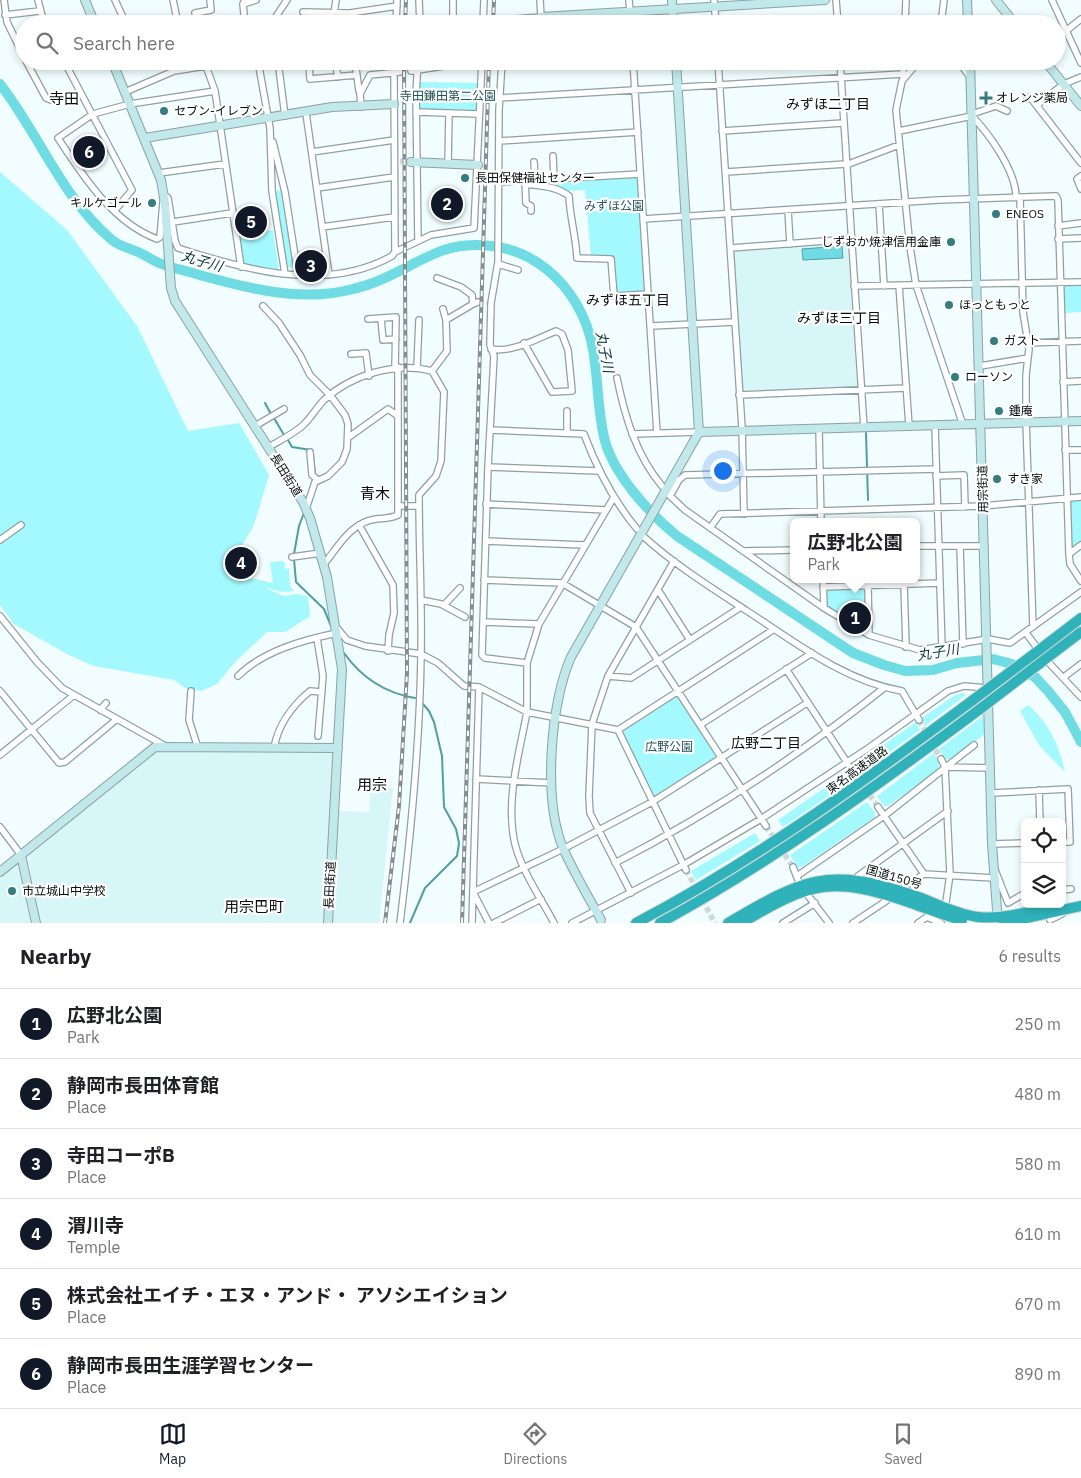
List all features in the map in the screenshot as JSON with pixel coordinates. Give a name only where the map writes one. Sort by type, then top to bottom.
[{"type":"highway","name":"東名高速道路","points":[[636,923],[698,890],[769,846],[863,782],[1081,618]]},
{"type":"highway","name":"東名高速道路","points":[[660,923],[742,876],[822,824],[980,709],[1081,632]]},
{"type":"highway","name":"国道150号","points":[[728,923],[770,898],[801,884],[824,880],[856,879],[879,884],[957,912],[998,921],[1081,908]]},
{"type":"highway","name":"国道150号","points":[[742,923],[772,905],[801,884],[867,888],[955,919],[975,923]]},
{"type":"highway","name":"国道150号","points":[[1066,903],[1081,900]]},
{"type":"highway","name":"国道150号","points":[[998,921],[1046,908]]},
{"type":"street","points":[[4,0],[5,15],[15,37]]},
{"type":"street","points":[[38,0],[41,15]]},
{"type":"street","points":[[85,0],[91,15]]},
{"type":"street","points":[[115,0],[122,15]]},
{"type":"street","points":[[173,0],[176,15]]},
{"type":"street","points":[[196,15],[195,13],[211,10],[210,0]]},
{"type":"street","points":[[245,15],[244,2],[256,0]]},
{"type":"street","points":[[277,15],[287,0]]},
{"type":"street","points":[[334,14],[336,0]]},
{"type":"street","points":[[419,0],[420,15]]},
{"type":"street","points":[[453,0],[453,15]]},
{"type":"street","points":[[483,15],[484,0]]},
{"type":"street","points":[[540,0],[541,15]]},
{"type":"street","points":[[629,0],[630,15]]},
{"type":"street","points":[[672,0],[672,15]]},
{"type":"street","points":[[577,15],[672,9],[714,3],[825,0]]},
{"type":"street","points":[[836,0],[837,15]]},
{"type":"street","points":[[905,15],[906,0]]},
{"type":"street","points":[[943,15],[944,0]]},
{"type":"street","points":[[967,0],[968,15]]},
{"type":"street","points":[[996,0],[1008,15]]},
{"type":"street","points":[[1052,0],[1059,15]]},
{"type":"street","points":[[303,12],[350,13],[397,3]]},
{"type":"street","points":[[5,15],[39,11]]},
{"type":"street","points":[[1081,19],[1067,31],[1078,48],[1081,63]]},
{"type":"street","points":[[31,70],[46,98],[51,100]]},
{"type":"street","points":[[69,70],[132,190],[115,210]]},
{"type":"street","name":"長田街道","points":[[116,70],[159,173],[164,195],[170,280],[174,301],[306,509],[324,564],[337,630],[342,669],[328,923]]},
{"type":"street","points":[[125,92],[179,70]]},
{"type":"street","points":[[208,70],[214,91],[241,267]]},
{"type":"street","points":[[260,70],[268,119],[285,192],[298,275]]},
{"type":"street","points":[[279,70],[285,116]]},
{"type":"street","points":[[309,70],[310,79],[357,75]]},
{"type":"street","points":[[337,70],[338,77]]},
{"type":"street","points":[[357,70],[361,107]]},
{"type":"street","points":[[415,70],[414,162],[418,241]]},
{"type":"street","points":[[164,195],[168,198],[175,241],[178,248],[241,267],[285,274],[328,275],[359,269],[387,259],[395,252],[432,235],[474,228],[481,70]]},
{"type":"street","points":[[501,70],[499,98],[498,263],[489,303],[491,349],[494,356],[486,504],[482,655],[485,658],[527,662]]},
{"type":"street","points":[[634,70],[657,433]]},
{"type":"street","points":[[601,920],[563,849],[553,809],[552,783],[555,718],[563,674],[600,604],[699,432],[677,70]]},
{"type":"street","points":[[719,70],[742,431],[744,514]]},
{"type":"street","points":[[840,70],[864,428]]},
{"type":"street","points":[[903,70],[896,110],[905,202],[916,285],[963,425]]},
{"type":"street","points":[[902,82],[912,70]]},
{"type":"street","points":[[965,70],[971,78]]},
{"type":"street","name":"用宗街道","points":[[971,70],[982,425],[992,844],[998,921]]},
{"type":"street","points":[[1052,70],[1081,106]]},
{"type":"street","points":[[360,94],[370,75],[397,72],[394,104],[394,140],[397,161],[394,177],[395,252]]},
{"type":"street","points":[[499,98],[903,74]]},
{"type":"street","points":[[1037,105],[1064,84],[1081,77]]},
{"type":"street","points":[[164,195],[160,218],[160,237],[157,239],[136,228],[89,184],[58,138],[93,114],[130,104],[214,91]]},
{"type":"street","points":[[1027,99],[1030,97],[1037,105],[1081,163]]},
{"type":"street","points":[[145,138],[306,113],[332,107],[394,104]]},
{"type":"street","points":[[899,131],[972,115],[996,106],[1006,111]]},
{"type":"street","points":[[416,112],[479,114]]},
{"type":"street","points":[[306,113],[328,275]]},
{"type":"street","points":[[448,164],[450,113]]},
{"type":"street","points":[[972,115],[993,142],[1014,179],[1018,197],[1023,312],[1028,343],[1026,423],[1033,627]]},
{"type":"street","points":[[722,131],[843,123]]},
{"type":"street","points":[[270,128],[272,191],[285,274]]},
{"type":"street","points":[[499,141],[638,132]]},
{"type":"street","points":[[312,152],[394,140]]},
{"type":"street","points":[[726,172],[846,164],[899,145]]},
{"type":"street","points":[[553,156],[554,179]]},
{"type":"street","points":[[414,162],[478,165]]},
{"type":"street","points":[[534,162],[535,180]]},
{"type":"street","points":[[159,173],[225,164]]},
{"type":"street","points":[[525,182],[640,174]]},
{"type":"street","points":[[1081,176],[1077,179],[1081,188]]},
{"type":"street","points":[[317,188],[394,177]]},
{"type":"street","points":[[499,182],[525,182],[556,188],[568,196],[570,216],[576,235],[577,258],[611,259],[614,296],[648,294]]},
{"type":"street","points":[[525,182],[526,203],[531,206],[531,211]]},
{"type":"street","points":[[643,219],[974,198],[1056,196],[1069,554],[1070,564],[1081,581]]},
{"type":"street","points":[[879,204],[884,286]]},
{"type":"street","points":[[788,210],[790,244]]},
{"type":"street","points":[[172,222],[232,213]]},
{"type":"street","points":[[322,227],[394,217]]},
{"type":"street","points":[[1058,226],[1081,223]]},
{"type":"street","points":[[1058,239],[1081,238]]},
{"type":"street","points":[[730,248],[851,239]]},
{"type":"street","points":[[498,263],[518,270]]},
{"type":"street","points":[[437,278],[472,295],[476,303],[446,320]]},
{"type":"street","points":[[854,286],[1081,282]]},
{"type":"street","points":[[899,285],[909,426]]},
{"type":"street","points":[[263,306],[279,323],[300,355],[310,375],[330,395],[345,415],[349,437],[342,462],[328,476],[318,480],[306,509]]},
{"type":"street","points":[[432,371],[447,351],[446,320],[442,309]]},
{"type":"street","points":[[324,564],[350,532],[359,525],[376,519],[392,518],[398,515],[396,317],[368,319]]},
{"type":"street","points":[[381,319],[383,340],[396,340]]},
{"type":"street","points":[[417,367],[419,320]]},
{"type":"street","points":[[651,326],[735,322]]},
{"type":"street","points":[[491,349],[503,351],[524,343],[556,331],[562,334],[568,350],[572,391],[552,392],[524,343]]},
{"type":"street","points":[[1028,343],[1081,341]]},
{"type":"street","points":[[351,354],[366,353],[369,376]]},
{"type":"street","points":[[980,366],[1028,358]]},
{"type":"street","points":[[269,448],[303,426],[330,395],[345,384],[397,367],[417,367],[432,371],[444,392],[441,461],[436,476],[419,495],[421,654],[412,804],[400,923]]},
{"type":"street","points":[[617,378],[632,434],[644,460],[662,486]]},
{"type":"street","points":[[1063,382],[1081,381]]},
{"type":"street","points":[[739,395],[906,388]]},
{"type":"street","points":[[255,426],[284,409]]},
{"type":"street","points":[[349,437],[388,409],[398,416]]},
{"type":"street","points":[[567,411],[567,432]]},
{"type":"street","points":[[632,434],[1081,421]]},
{"type":"street","points":[[935,426],[942,648]]},
{"type":"street","points":[[819,429],[821,518]]},
{"type":"street","points":[[490,430],[584,434],[599,471],[614,497],[637,528]]},
{"type":"street","points":[[1065,450],[1081,450]]},
{"type":"street","points":[[310,452],[312,475],[318,480]]},
{"type":"street","points":[[488,467],[599,471]]},
{"type":"street","points":[[965,507],[964,475],[936,473],[743,473],[685,475],[679,480],[669,496],[710,528],[824,608],[869,635],[906,647],[920,650],[963,644],[1010,643],[1081,592]]},
{"type":"street","points":[[554,923],[524,868],[513,833],[514,781],[527,712],[527,662],[539,624],[614,497]]},
{"type":"street","points":[[710,528],[720,514],[965,507],[1081,497]]},
{"type":"street","points":[[486,504],[606,510]]},
{"type":"street","points":[[398,506],[419,506]]},
{"type":"street","points":[[0,540],[21,525]]},
{"type":"street","points":[[359,525],[393,585],[394,613],[389,635],[388,651]]},
{"type":"street","points":[[644,537],[674,562],[773,630],[863,680],[884,688],[902,691],[917,716]]},
{"type":"street","points":[[486,541],[585,545]]},
{"type":"street","points":[[1069,554],[1081,545]]},
{"type":"street","points":[[920,546],[985,546]]},
{"type":"street","points":[[960,546],[963,644]]},
{"type":"street","points":[[743,551],[790,550]]},
{"type":"street","points":[[294,556],[321,553]]},
{"type":"street","points":[[631,893],[598,831],[589,804],[592,724],[608,676],[674,562]]},
{"type":"street","points":[[484,580],[562,583],[636,627],[766,826]]},
{"type":"street","points":[[823,583],[824,608]]},
{"type":"street","points":[[823,587],[940,583]]},
{"type":"street","points":[[904,584],[906,647]]},
{"type":"street","points":[[868,585],[869,635]]},
{"type":"street","points":[[444,605],[460,588]]},
{"type":"street","points":[[658,590],[690,640]]},
{"type":"street","points":[[421,600],[444,605],[465,617]]},
{"type":"street","points":[[608,676],[631,678],[741,607]]},
{"type":"street","points":[[0,616],[51,678],[100,710],[167,747]]},
{"type":"street","points":[[483,622],[539,624]]},
{"type":"street","points":[[238,676],[249,665],[261,658],[337,630],[347,640],[388,651],[421,654],[438,663],[464,686],[479,687],[527,712],[618,730],[773,630]]},
{"type":"street","points":[[1026,633],[1035,645]]},
{"type":"street","points":[[317,638],[323,669],[318,736]]},
{"type":"street","points":[[700,725],[812,653]]},
{"type":"street","points":[[1050,664],[1081,697]]},
{"type":"street","points":[[1064,677],[1081,664]]},
{"type":"street","points":[[786,670],[848,765]]},
{"type":"street","points":[[572,923],[685,867],[848,765],[954,688],[989,685]]},
{"type":"street","points":[[472,923],[479,687]]},
{"type":"street","points":[[615,863],[668,835],[827,733],[884,688]]},
{"type":"street","points":[[0,691],[57,761],[62,763],[117,719]]},
{"type":"street","points":[[192,691],[189,720],[198,748]]},
{"type":"street","points":[[274,748],[281,726],[293,705],[310,691],[322,692]]},
{"type":"street","points":[[0,755],[74,694]]},
{"type":"street","points":[[100,710],[106,703]]},
{"type":"street","points":[[473,892],[563,849],[652,802],[807,703]]},
{"type":"street","points":[[618,730],[685,867]]},
{"type":"street","points":[[801,884],[974,745]]},
{"type":"street","points":[[0,872],[150,749],[167,747],[338,748]]},
{"type":"street","points":[[941,759],[945,767],[948,811],[950,874],[946,902]]},
{"type":"street","points":[[945,767],[991,768]]},
{"type":"street","points":[[476,780],[552,783]]},
{"type":"street","points":[[992,793],[1068,789],[1070,842],[1066,842]]},
{"type":"street","points":[[1040,790],[1040,818]]},
{"type":"street","points":[[878,807],[924,874]]},
{"type":"street","points":[[856,879],[948,811]]},
{"type":"street","points":[[0,827],[21,855],[36,923]]},
{"type":"street","points":[[992,844],[1021,843]]},
{"type":"street","points":[[793,867],[801,884],[829,923]]},
{"type":"street","points":[[994,867],[1008,903],[1021,895]]},
{"type":"street","points":[[904,887],[924,874],[994,878]]},
{"type":"street","points":[[1066,890],[1071,890]]},
{"type":"street","points":[[473,892],[489,923]]},
{"type":"street","points":[[494,923],[541,899]]},
{"type":"street","points":[[853,923],[886,900]]},
{"type":"street","points":[[782,923],[815,903]]},
{"type":"street","points":[[1044,923],[1081,908]]},
{"type":"street","points":[[918,923],[927,917],[941,923]]},
{"type":"shaded area","points":[[848,242],[857,389],[743,394],[740,391],[732,249]]},
{"type":"shaded area","points":[[842,246],[843,258],[803,260],[802,249]]},
{"type":"shaded area","points":[[336,750],[326,923],[40,923],[28,857],[148,755],[158,752]]},
{"type":"shaded area","points":[[370,788],[393,788],[379,923],[332,923],[339,811],[369,812]]},
{"type":"shaded area","name":"市立城山中学校","points":[[18,862],[30,923],[0,923],[0,876]]},
{"type":"green space","name":"寺田鎌田第二公園","points":[[420,82],[477,83],[477,110],[419,109]]},
{"type":"green space","points":[[0,172],[67,230],[137,326],[188,431],[239,423],[269,475],[254,525],[227,571],[237,576],[237,574],[248,571],[250,578],[273,583],[270,562],[284,561],[285,569],[289,568],[290,586],[294,591],[283,592],[266,588],[283,596],[298,594],[308,597],[310,616],[285,632],[267,632],[234,663],[217,684],[201,691],[185,688],[174,680],[94,666],[67,654],[14,624],[0,605]]},
{"type":"green space","name":"みずほ公園","points":[[636,175],[639,177],[646,291],[616,293],[613,257],[591,255],[585,190],[567,191],[541,182]]},
{"type":"green space","points":[[277,190],[282,191],[294,264],[290,268],[286,265],[274,194]]},
{"type":"green space","points":[[273,230],[279,271],[242,265],[238,236]]},
{"type":"green space","points":[[1064,284],[1081,284],[1081,312],[1065,313]]},
{"type":"green space","points":[[1072,500],[1081,500],[1081,542],[1073,547],[1071,545],[1070,504]]},
{"type":"green space","points":[[864,588],[867,628],[865,630],[826,607],[825,591],[827,589]]},
{"type":"green space","points":[[964,693],[966,695],[925,726],[922,718],[955,695]]},
{"type":"green space","name":"広野公園","points":[[675,696],[679,697],[716,759],[654,797],[623,732],[624,729]]},
{"type":"green space","points":[[1028,705],[1042,719],[1052,735],[1060,753],[1065,772],[1039,745],[1020,711]]},
{"type":"green space","points":[[983,716],[985,734],[950,760],[945,759],[939,749]]},
{"type":"green space","points":[[916,722],[920,730],[858,775],[853,767]]},
{"type":"green space","points":[[934,753],[939,764],[938,770],[888,806],[884,806],[877,796]]},
{"type":"green space","points":[[846,773],[852,780],[783,827],[778,820]]},
{"type":"green space","points":[[867,802],[875,813],[875,817],[802,867],[798,867],[790,855]]},
{"type":"green space","points":[[755,833],[760,841],[696,880],[691,871]]},
{"type":"waterway","name":"丸子川","points":[[0,84],[65,185],[94,223],[115,242],[164,265],[254,289],[314,295],[334,293],[364,286],[386,278],[436,253],[462,246],[475,245],[502,248],[515,251],[538,263],[563,285],[577,304],[586,325],[593,348],[602,428],[610,454],[634,493],[666,527],[853,653],[905,671],[933,670],[957,663],[993,659],[1012,664],[1035,677],[1048,691],[1065,712],[1081,742]]},
{"type":"waterway","points":[[265,403],[271,414]]},
{"type":"waterway","points":[[274,418],[284,435]]},
{"type":"waterway","points":[[866,433],[868,500]]},
{"type":"waterway","points":[[288,440],[292,447],[311,450]]},
{"type":"waterway","points":[[313,455],[315,474]]},
{"type":"waterway","points":[[294,554],[299,526],[304,513]]},
{"type":"waterway","points":[[294,559],[296,582],[324,609],[331,626]]},
{"type":"waterway","points":[[344,653],[358,669],[375,683],[404,696],[415,698]]},
{"type":"waterway","points":[[410,923],[425,888],[457,856],[459,843],[456,829],[444,807],[442,756],[434,722],[423,704]]},
{"type":"tunnel","points":[[400,72],[411,71]]},
{"type":"tunnel","points":[[400,161],[411,162]]},
{"type":"tunnel","points":[[478,302],[487,303]]},
{"type":"tunnel","points":[[919,720],[941,759]]},
{"type":"tunnel","points":[[850,767],[878,807]]},
{"type":"tunnel","points":[[766,826],[793,867]]},
{"type":"tunnel","points":[[686,870],[715,923]]},
{"type":"railway","points":[[405,15],[406,0]]},
{"type":"railway","points":[[493,15],[494,0]]},
{"type":"railway","points":[[385,923],[399,806],[407,673],[404,70]]},
{"type":"railway","points":[[462,923],[489,70]]},
{"type":"place","name":"オレンジ薬局","points":[[986,98]]},
{"type":"place","name":"セブン-イレブン","points":[[164,111]]},
{"type":"place","name":"静岡市長田生涯学習センター","points":[[89,152]]},
{"type":"place","name":"長田保健福祉センター","points":[[465,178]]},
{"type":"place","name":"キルケゴール","points":[[152,203]]},
{"type":"place","name":"静岡市長田体育館","points":[[447,204]]},
{"type":"place","name":"ENEOS","points":[[996,214]]},
{"type":"place","name":"株式会社エイチ・エヌ・アンド・ アソシエイション","points":[[251,222]]},
{"type":"place","name":"しずおか焼津信用金庫","points":[[951,242]]},
{"type":"place","name":"寺田コーポB","points":[[311,266]]},
{"type":"place","name":"ほっともっと","points":[[949,305]]},
{"type":"place","name":"ガスト","points":[[994,341]]},
{"type":"place","name":"ローソン","points":[[955,377]]},
{"type":"place","name":"鍾庵","points":[[999,411]]},
{"type":"place","name":"すき家","points":[[997,479]]},
{"type":"place","name":"渭川寺","points":[[241,563]]},
{"type":"place","name":"広野北公園","points":[[855,618]]},
{"type":"place","name":"市立城山中学校","points":[[12,891]]},
{"type":"district","name":"寺田","points":[[64,99]]},
{"type":"district","name":"みずほ二丁目","points":[[828,104]]},
{"type":"district","name":"みずほ五丁目","points":[[628,300]]},
{"type":"district","name":"みずほ三丁目","points":[[839,318]]},
{"type":"district","name":"青木","points":[[375,494]]},
{"type":"district","name":"広野二丁目","points":[[766,743]]},
{"type":"district","name":"用宗","points":[[372,785]]},
{"type":"district","name":"用宗巴町","points":[[254,907]]}]
